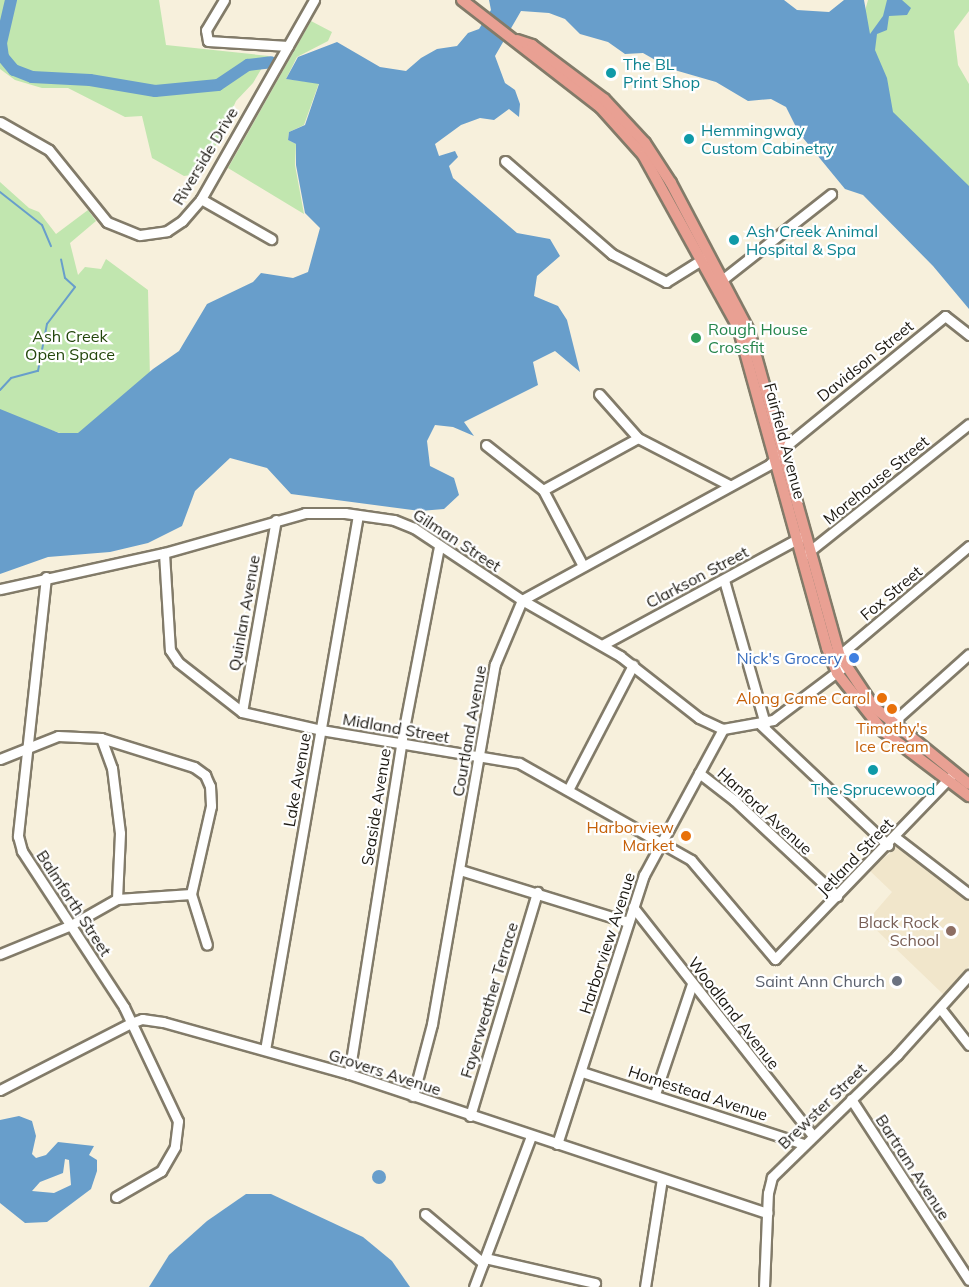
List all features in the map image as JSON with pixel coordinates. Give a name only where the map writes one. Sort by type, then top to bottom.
[{"type":"main road","name":"Fairfield Avenue","points":[[462,0],[514,38],[532,45],[580,79],[623,123],[667,186],[720,282],[747,341],[838,664],[886,727],[951,776],[969,795]]},
{"type":"main road","name":"Fairfield Avenue","points":[[951,776],[969,784]]},
{"type":"street","points":[[224,0],[206,30],[208,41],[288,46]]},
{"type":"street","name":"Riverside Drive","points":[[0,122],[49,150],[98,212],[121,230],[140,235],[167,231],[182,221],[201,199],[314,0]]},
{"type":"street","points":[[505,161],[612,255],[666,282],[706,257]]},
{"type":"street","points":[[720,282],[831,194]]},
{"type":"street","points":[[201,199],[271,239]]},
{"type":"street","name":"Davidson Street","points":[[779,455],[945,316],[969,335]]},
{"type":"street","points":[[599,394],[638,438],[729,484]]},
{"type":"street","name":"Morehouse Street","points":[[806,554],[969,424]]},
{"type":"street","points":[[543,490],[638,438]]},
{"type":"street","points":[[486,445],[543,490],[583,566]]},
{"type":"street","points":[[522,600],[779,455]]},
{"type":"street","name":"Gilman Street","points":[[0,589],[46,577],[164,554],[276,520],[318,512],[358,515],[403,523],[522,600],[602,645],[633,665],[699,718],[723,729]]},
{"type":"street","name":"Lake Avenue","points":[[265,1050],[358,515]]},
{"type":"street","name":"Quinlan Avenue","points":[[242,712],[276,520]]},
{"type":"street","name":"Clarkson Street","points":[[602,645],[801,538]]},
{"type":"street","name":"Seaside Avenue","points":[[350,1074],[401,744],[439,546]]},
{"type":"street","name":"Fox Street","points":[[838,664],[969,546]]},
{"type":"street","name":"Midland Street","points":[[164,554],[170,650],[178,662],[242,712],[321,730],[519,763],[690,860],[775,959]]},
{"type":"street","name":"Balmforth Street","points":[[46,577],[18,836],[22,851],[131,1023],[176,1114],[175,1147],[161,1171],[116,1197]]},
{"type":"street","points":[[724,580],[763,724],[888,845]]},
{"type":"street","name":"Courtland Avenue","points":[[412,1096],[432,1024],[495,664],[522,600]]},
{"type":"street","points":[[886,727],[969,654]]},
{"type":"street","points":[[723,729],[763,724],[838,664]]},
{"type":"street","points":[[568,790],[633,665]]},
{"type":"street","name":"Harborview Avenue","points":[[557,1144],[644,875],[723,729]]},
{"type":"street","points":[[0,759],[58,736],[101,738],[194,767],[205,775],[211,806],[192,894],[207,945]]},
{"type":"street","points":[[101,738],[112,768],[120,833],[117,899]]},
{"type":"street","name":"Hanford Avenue","points":[[699,773],[734,800],[837,896]]},
{"type":"street","name":"Jetland Street","points":[[775,959],[888,845],[951,776]]},
{"type":"street","points":[[895,837],[969,894]]},
{"type":"street","points":[[460,870],[628,922]]},
{"type":"street","name":"Fayerweather Terrace","points":[[470,1116],[537,892]]},
{"type":"street","points":[[0,954],[71,925],[117,899],[192,894]]},
{"type":"street","name":"Woodland Avenue","points":[[633,907],[813,1136]]},
{"type":"street","name":"Brewster Street","points":[[764,1287],[767,1213],[772,1177],[940,1008],[969,975]]},
{"type":"street","points":[[655,1094],[692,984]]},
{"type":"street","points":[[940,1008],[969,1045]]},
{"type":"street","name":"Grovers Avenue","points":[[0,1090],[131,1023],[142,1019],[163,1022],[350,1074],[470,1116],[767,1213]]},
{"type":"street","name":"Homestead Avenue","points":[[582,1072],[804,1144]]},
{"type":"street","name":"Bartram Avenue","points":[[851,1099],[969,1280]]},
{"type":"street","points":[[474,1287],[531,1136]]},
{"type":"street","points":[[645,1287],[662,1179]]},
{"type":"street","points":[[425,1214],[484,1261],[595,1283]]},
{"type":"shaded area","points":[[895,842],[969,898],[969,966],[944,995],[867,921],[892,892],[868,869],[892,852]]},
{"type":"green space","points":[[0,0],[159,0],[166,45],[269,56],[253,83],[236,101],[203,173],[184,176],[152,158],[142,116],[125,117],[68,88],[42,88],[15,80],[0,69]]},
{"type":"green space","points":[[868,0],[969,0],[969,11],[954,31],[958,65],[969,84],[969,231],[885,128],[855,46]]},
{"type":"green space","points":[[311,21],[332,32],[328,41],[297,57],[286,79],[319,83],[304,125],[289,132],[288,140],[296,144],[295,165],[304,214],[228,168]]},
{"type":"green space","name":"Ash Creek Open Space","points":[[0,182],[29,208],[39,212],[56,234],[88,210],[96,221],[70,243],[78,275],[85,267],[101,269],[106,259],[148,290],[150,379],[77,438],[0,415]]},
{"type":"water","points":[[489,0],[784,0],[797,10],[829,12],[844,0],[864,0],[870,34],[883,16],[887,0],[902,0],[911,8],[907,15],[889,16],[887,30],[877,34],[875,50],[887,78],[893,112],[969,186],[969,309],[933,266],[863,195],[845,189],[799,133],[786,107],[771,99],[748,101],[716,82],[671,69],[643,53],[625,54],[608,42],[580,34],[565,19],[549,13],[521,11],[495,56],[505,83],[515,90],[520,104],[519,117],[509,109],[494,120],[480,118],[461,125],[435,144],[439,156],[455,151],[458,157],[449,166],[453,178],[517,233],[550,239],[560,256],[537,276],[534,296],[558,306],[567,320],[580,372],[555,351],[533,362],[538,385],[464,422],[474,436],[453,427],[435,425],[427,441],[430,466],[454,478],[459,495],[444,509],[420,511],[291,494],[267,468],[230,458],[195,491],[182,526],[148,543],[110,552],[48,557],[0,574],[0,409],[59,433],[78,433],[153,369],[179,351],[207,304],[253,282],[261,273],[293,278],[308,272],[320,228],[305,213],[296,165],[296,144],[288,140],[289,132],[305,125],[319,84],[286,79],[298,57],[337,42],[380,67],[406,71],[421,58],[437,49],[457,46],[468,33],[479,29],[491,10]]},
{"type":"water","points":[[19,1116],[32,1121],[36,1136],[32,1154],[36,1158],[46,1155],[58,1142],[94,1146],[89,1155],[97,1160],[97,1171],[91,1189],[47,1222],[25,1223],[0,1203],[0,1120]],"holes":[[[65,1159],[69,1160],[71,1185],[54,1193],[32,1191],[40,1182],[63,1173]]]},
{"type":"water","points":[[379,1170],[384,1172],[386,1177],[384,1182],[379,1184],[374,1182],[372,1177],[374,1172]]},
{"type":"water","points":[[246,1194],[271,1194],[363,1237],[392,1261],[410,1287],[149,1287],[169,1255],[207,1221]]},
{"type":"waterway","points":[[11,0],[1,43],[3,57],[14,70],[32,77],[90,80],[155,91],[218,85],[248,65],[271,62]]},
{"type":"waterway","points":[[0,192],[42,225],[51,246]]},
{"type":"waterway","points":[[0,390],[11,378],[38,371],[47,324],[75,287],[65,278],[61,259]]},
{"type":"place","name":"The BL Print Shop","points":[[611,73]]},
{"type":"place","name":"Hemmingway Custom Cabinetry","points":[[689,139]]},
{"type":"place","name":"Ash Creek Animal Hospital & Spa","points":[[734,240]]},
{"type":"place","name":"Rough House Crossfit","points":[[696,338]]},
{"type":"place","name":"Nick's Grocery","points":[[854,658]]},
{"type":"place","name":"Along Came Carol","points":[[882,698]]},
{"type":"place","name":"Timothy's Ice Cream","points":[[892,709]]},
{"type":"place","name":"The Sprucewood","points":[[873,770]]},
{"type":"place","name":"Harborview Market","points":[[686,836]]},
{"type":"place","name":"Black Rock School","points":[[951,931]]},
{"type":"place","name":"Saint Ann Church","points":[[897,981]]}]
